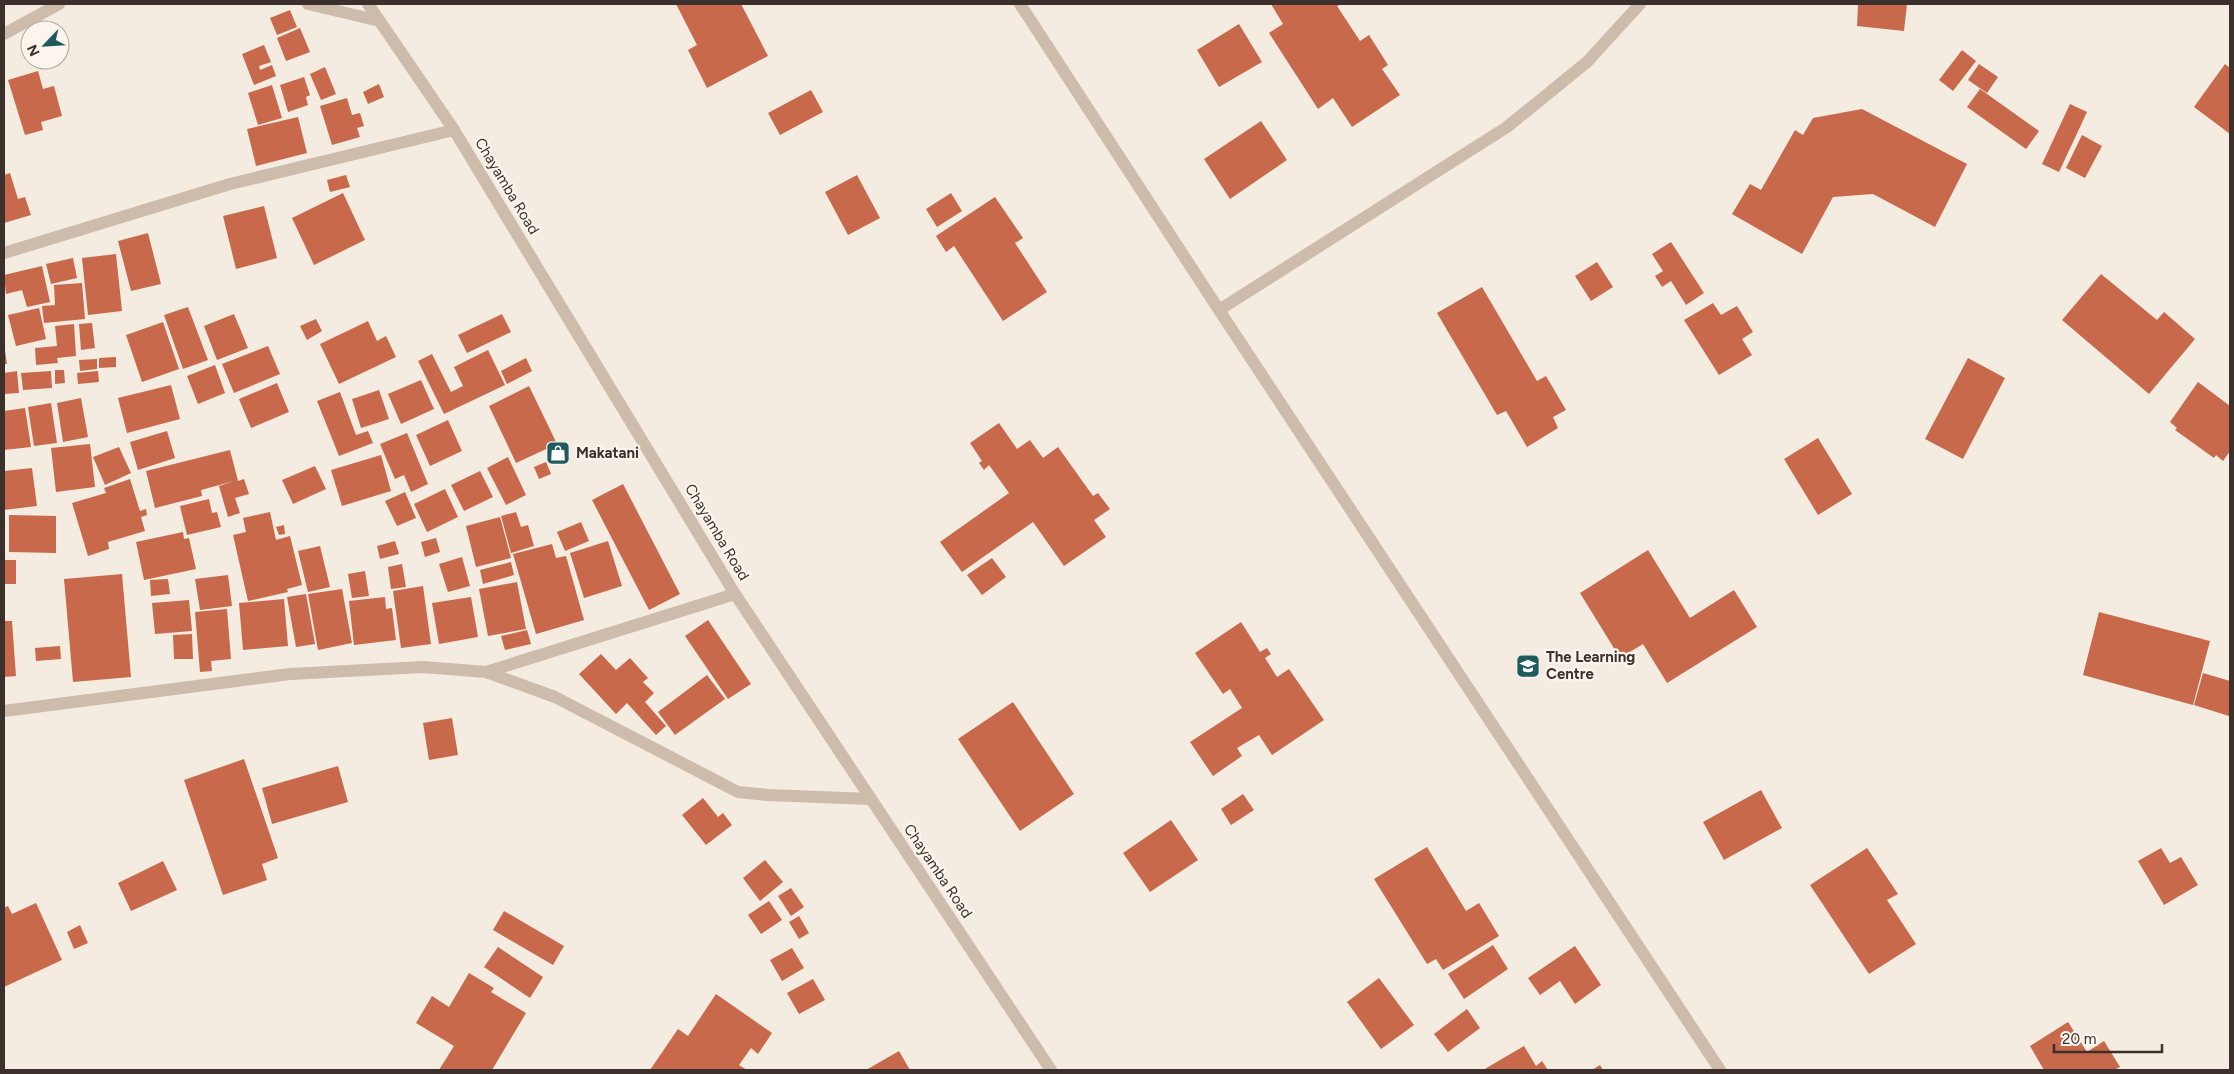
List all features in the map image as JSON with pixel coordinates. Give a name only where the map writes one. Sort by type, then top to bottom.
[{"type":"street","points":[[4,34],[59,4]]},
{"type":"street","points":[[308,4],[380,21]]},
{"type":"street","name":"Chayamba Road","points":[[368,4],[454,130],[735,594],[1051,1070]]},
{"type":"street","points":[[1020,4],[1219,310],[1720,1070]]},
{"type":"street","points":[[1219,310],[1507,127],[1587,62],[1640,4]]},
{"type":"street","points":[[4,253],[230,184],[454,130]]},
{"type":"street","points":[[486,672],[735,594]]},
{"type":"street","points":[[4,711],[290,674],[422,667],[486,672],[555,697],[738,792],[870,799]]},
{"type":"building","points":[[676,4],[741,4],[768,56],[707,88],[688,50],[697,45]]},
{"type":"building","points":[[1271,4],[1341,4],[1337,6],[1360,41],[1369,35],[1388,65],[1382,69],[1400,95],[1352,127],[1333,98],[1318,109],[1269,33],[1283,24]]},
{"type":"building","points":[[1858,4],[1907,4],[1904,31],[1857,26]]},
{"type":"building","points":[[290,10],[297,27],[277,35],[270,18]]},
{"type":"building","points":[[1239,24],[1262,62],[1219,87],[1197,50]]},
{"type":"building","points":[[300,28],[310,52],[286,61],[277,38]]},
{"type":"building","points":[[264,45],[271,62],[259,66],[260,70],[272,65],[276,76],[254,85],[242,54]]},
{"type":"building","points":[[1962,50],[1976,61],[1953,91],[1939,80]]},
{"type":"building","points":[[1979,64],[1998,77],[1987,93],[1968,80]]},
{"type":"building","points":[[2225,64],[2230,68],[2230,134],[2194,107]]},
{"type":"building","points":[[325,67],[336,94],[321,100],[310,74]]},
{"type":"building","points":[[38,71],[43,89],[54,86],[62,116],[41,122],[43,130],[25,135],[8,80]]},
{"type":"building","points":[[304,77],[310,95],[306,97],[308,105],[288,112],[280,85]]},
{"type":"building","points":[[379,84],[384,97],[368,104],[363,92]]},
{"type":"building","points":[[272,85],[282,118],[258,125],[248,93]]},
{"type":"building","points":[[1980,89],[2039,131],[2026,149],[1967,107]]},
{"type":"building","points":[[811,90],[823,112],[780,135],[768,113]]},
{"type":"building","points":[[347,98],[352,115],[360,113],[364,126],[357,128],[360,137],[332,145],[320,106]]},
{"type":"building","points":[[2070,104],[2087,112],[2059,172],[2042,164]]},
{"type":"building","points":[[1862,109],[1967,164],[1935,227],[1873,194],[1833,197],[1802,254],[1732,214],[1750,184],[1761,190],[1795,130],[1803,135],[1813,118]]},
{"type":"building","points":[[298,117],[307,153],[256,166],[247,129]]},
{"type":"building","points":[[1261,121],[1287,160],[1230,199],[1204,159]]},
{"type":"building","points":[[2082,135],[2102,146],[2085,178],[2066,168]]},
{"type":"building","points":[[10,173],[18,199],[25,197],[31,215],[4,223],[4,175]]},
{"type":"building","points":[[346,175],[350,187],[330,192],[327,180]]},
{"type":"building","points":[[857,175],[880,218],[848,235],[825,192]]},
{"type":"building","points":[[343,193],[365,240],[314,265],[292,218]]},
{"type":"building","points":[[951,193],[962,211],[937,227],[926,209]]},
{"type":"building","points":[[995,197],[1023,238],[1015,243],[1047,292],[1003,321],[954,246],[946,252],[936,236]]},
{"type":"building","points":[[264,206],[277,258],[236,269],[223,216]]},
{"type":"building","points":[[148,233],[161,284],[131,291],[118,241]]},
{"type":"building","points":[[1671,242],[1704,293],[1686,305],[1671,281],[1662,287],[1655,276],[1663,271],[1652,254]]},
{"type":"building","points":[[116,254],[122,311],[88,315],[82,258]]},
{"type":"building","points":[[73,258],[77,278],[51,284],[46,264]]},
{"type":"building","points":[[1597,262],[1613,287],[1591,301],[1575,276]]},
{"type":"building","points":[[42,266],[50,302],[27,307],[22,290],[6,294],[4,275]]},
{"type":"building","points":[[2101,274],[2157,320],[2164,312],[2195,339],[2149,394],[2062,320]]},
{"type":"building","points":[[82,283],[85,319],[44,323],[42,306],[55,305],[54,285]]},
{"type":"building","points":[[1482,287],[1537,381],[1546,376],[1566,410],[1553,417],[1558,428],[1527,447],[1506,411],[1497,415],[1437,313]]},
{"type":"building","points":[[1713,303],[1721,315],[1737,306],[1753,332],[1742,339],[1752,355],[1719,375],[1684,320]]},
{"type":"building","points":[[188,307],[208,360],[183,369],[164,315]]},
{"type":"building","points":[[39,308],[46,339],[16,346],[8,315]]},
{"type":"building","points":[[234,314],[248,348],[217,360],[204,326]]},
{"type":"building","points":[[502,314],[511,332],[467,353],[458,335]]},
{"type":"building","points":[[316,319],[322,331],[307,340],[300,326]]},
{"type":"building","points":[[368,321],[377,341],[386,336],[396,357],[339,384],[320,344]]},
{"type":"building","points":[[163,322],[179,369],[142,382],[126,335]]},
{"type":"building","points":[[92,323],[95,348],[81,350],[79,324]]},
{"type":"building","points":[[74,324],[76,356],[57,358],[58,363],[36,365],[35,348],[57,346],[55,326]]},
{"type":"building","points":[[268,346],[280,374],[234,393],[222,364]]},
{"type":"building","points":[[5,350],[7,364],[4,364]]},
{"type":"building","points":[[488,350],[505,385],[444,414],[418,361],[432,354],[451,392],[463,386],[454,367]]},
{"type":"building","points":[[116,357],[116,367],[99,368],[99,358]]},
{"type":"building","points":[[526,358],[532,371],[507,384],[501,371]]},
{"type":"building","points":[[1968,358],[2005,378],[1963,459],[1925,439]]},
{"type":"building","points":[[97,359],[97,369],[80,371],[79,360]]},
{"type":"building","points":[[215,365],[225,393],[198,404],[187,376]]},
{"type":"building","points":[[55,370],[64,370],[65,383],[55,384]]},
{"type":"building","points":[[17,371],[19,393],[4,394],[4,373]]},
{"type":"building","points":[[51,371],[52,388],[23,390],[21,373]]},
{"type":"building","points":[[98,371],[99,382],[78,384],[77,373]]},
{"type":"building","points":[[421,380],[434,409],[401,424],[388,394]]},
{"type":"building","points":[[2198,382],[2230,406],[2230,451],[2223,461],[2216,455],[2214,458],[2175,430],[2177,428],[2170,422]]},
{"type":"building","points":[[277,383],[289,412],[251,428],[239,399]]},
{"type":"building","points":[[171,385],[180,419],[127,433],[118,398]]},
{"type":"building","points":[[529,386],[557,444],[516,463],[489,406]]},
{"type":"building","points":[[379,390],[389,419],[361,428],[352,399]]},
{"type":"building","points":[[340,392],[356,435],[368,431],[373,443],[339,456],[317,401]]},
{"type":"building","points":[[81,398],[88,437],[63,442],[57,403]]},
{"type":"building","points":[[51,403],[57,443],[34,446],[28,407]]},
{"type":"building","points":[[25,408],[31,447],[4,450],[4,411]]},
{"type":"building","points":[[448,420],[462,451],[430,466],[416,435]]},
{"type":"building","points":[[999,423],[1017,449],[1030,440],[1043,458],[1058,447],[1093,496],[1098,493],[1110,509],[1094,520],[1106,537],[1064,566],[1033,522],[962,572],[940,542],[1009,493],[989,465],[984,470],[979,463],[982,461],[970,443]]},
{"type":"building","points":[[167,431],[175,458],[138,470],[130,442]]},
{"type":"building","points":[[407,433],[428,484],[411,492],[404,475],[395,479],[380,444]]},
{"type":"building","points":[[1818,438],[1852,494],[1818,515],[1784,459]]},
{"type":"building","points":[[90,444],[95,487],[56,492],[51,448]]},
{"type":"building","points":[[119,447],[131,473],[105,485],[93,457]]},
{"type":"building","points":[[230,450],[238,481],[244,479],[249,494],[235,498],[240,513],[228,517],[219,486],[234,481],[201,490],[202,496],[155,508],[146,471]]},
{"type":"building","points":[[381,455],[391,491],[342,506],[331,470]]},
{"type":"building","points":[[508,457],[526,495],[506,505],[487,468]]},
{"type":"building","points":[[546,462],[551,474],[539,479],[534,467]]},
{"type":"building","points":[[315,466],[326,489],[293,504],[282,480]]},
{"type":"building","points":[[32,468],[37,506],[4,510],[4,471]]},
{"type":"building","points":[[480,471],[493,497],[464,511],[451,485]]},
{"type":"building","points":[[130,479],[140,511],[146,509],[147,515],[141,517],[145,531],[108,542],[109,549],[88,556],[72,503],[106,493],[104,488]]},
{"type":"building","points":[[623,484],[680,594],[649,610],[592,500]]},
{"type":"building","points":[[445,489],[458,517],[427,532],[414,504]]},
{"type":"building","points":[[405,492],[416,518],[397,526],[385,501]]},
{"type":"building","points":[[209,499],[212,513],[217,512],[221,527],[187,535],[180,506]]},
{"type":"building","points":[[270,512],[276,540],[290,536],[302,585],[287,589],[288,592],[248,601],[233,535],[246,532],[243,518]]},
{"type":"building","points":[[516,512],[521,527],[528,525],[534,546],[511,553],[501,516]]},
{"type":"building","points":[[9,515],[56,516],[56,553],[9,552]]},
{"type":"building","points":[[500,517],[511,558],[476,567],[466,526]]},
{"type":"building","points":[[581,522],[589,541],[565,551],[557,532]]},
{"type":"building","points":[[284,525],[285,534],[279,535],[276,527]]},
{"type":"building","points":[[183,532],[184,539],[189,538],[196,569],[144,580],[136,542]]},
{"type":"building","points":[[436,538],[440,552],[425,557],[421,542]]},
{"type":"building","points":[[395,541],[399,554],[380,559],[377,546]]},
{"type":"building","points":[[608,541],[622,586],[584,598],[570,553]]},
{"type":"building","points":[[552,544],[556,558],[566,556],[584,620],[536,634],[513,554]]},
{"type":"building","points":[[320,546],[330,587],[308,592],[298,551]]},
{"type":"building","points":[[1648,550],[1690,618],[1734,590],[1757,627],[1667,683],[1643,644],[1620,658],[1580,593]]},
{"type":"building","points":[[462,557],[470,586],[448,592],[439,564]]},
{"type":"building","points":[[992,558],[1006,577],[982,595],[967,575]]},
{"type":"building","points":[[4,560],[16,560],[16,584],[4,584]]},
{"type":"building","points":[[511,562],[514,575],[483,584],[480,570]]},
{"type":"building","points":[[402,564],[406,587],[391,589],[388,567]]},
{"type":"building","points":[[365,571],[369,596],[352,598],[348,574]]},
{"type":"building","points":[[122,574],[131,677],[73,682],[64,579]]},
{"type":"building","points":[[228,575],[232,606],[200,610],[195,579]]},
{"type":"building","points":[[168,579],[170,594],[151,596],[150,580]]},
{"type":"building","points":[[517,582],[526,629],[488,636],[479,589]]},
{"type":"building","points":[[423,586],[431,644],[401,648],[393,591]]},
{"type":"building","points":[[342,589],[352,643],[318,650],[308,594]]},
{"type":"building","points":[[306,594],[315,644],[296,647],[287,597]]},
{"type":"building","points":[[385,597],[386,609],[392,608],[396,640],[354,645],[349,601]]},
{"type":"building","points":[[471,597],[478,637],[439,644],[432,603]]},
{"type":"building","points":[[284,599],[288,646],[243,650],[239,603]]},
{"type":"building","points":[[189,600],[192,631],[155,634],[152,603]]},
{"type":"building","points":[[227,609],[231,659],[211,661],[212,671],[200,672],[195,612]]},
{"type":"building","points":[[2099,612],[2210,641],[2193,705],[2083,675]]},
{"type":"building","points":[[708,620],[751,684],[728,699],[685,636]]},
{"type":"building","points":[[4,621],[12,621],[16,676],[4,677]]},
{"type":"building","points":[[1241,622],[1260,652],[1267,648],[1271,654],[1265,658],[1277,677],[1289,669],[1324,720],[1272,755],[1259,735],[1237,748],[1242,756],[1213,776],[1190,742],[1242,708],[1230,689],[1223,694],[1195,653]]},
{"type":"building","points":[[527,630],[531,644],[505,650],[501,636]]},
{"type":"building","points":[[192,634],[193,659],[174,659],[173,635]]},
{"type":"building","points":[[60,646],[61,659],[36,661],[35,648]]},
{"type":"building","points":[[601,654],[616,670],[630,658],[648,678],[643,682],[654,693],[645,702],[666,726],[656,735],[627,703],[616,714],[579,674]]},
{"type":"building","points":[[2203,673],[2230,681],[2229,716],[2194,705]]},
{"type":"building","points":[[707,675],[725,699],[675,735],[658,712]]},
{"type":"building","points":[[1013,702],[1074,794],[1020,831],[958,739]]},
{"type":"building","points":[[452,718],[458,755],[429,760],[423,723]]},
{"type":"building","points":[[244,759],[278,858],[262,864],[267,880],[223,895],[184,780]]},
{"type":"building","points":[[338,766],[348,802],[272,824],[262,788]]},
{"type":"building","points":[[1761,790],[1782,828],[1724,860],[1703,822]]},
{"type":"building","points":[[1243,794],[1254,810],[1231,825],[1221,809]]},
{"type":"building","points":[[703,798],[718,817],[723,813],[732,825],[706,845],[682,815]]},
{"type":"building","points":[[1171,820],[1198,860],[1150,892],[1123,853]]},
{"type":"building","points":[[1427,847],[1466,911],[1479,903],[1499,936],[1443,970],[1436,959],[1427,964],[1374,879]]},
{"type":"building","points":[[1867,848],[1898,894],[1887,900],[1916,944],[1869,974],[1810,885]]},
{"type":"building","points":[[2161,848],[2170,863],[2181,857],[2198,885],[2164,905],[2138,861]]},
{"type":"building","points":[[765,860],[783,882],[760,901],[743,878]]},
{"type":"building","points":[[163,861],[177,890],[131,911],[118,883]]},
{"type":"building","points":[[791,888],[804,907],[791,916],[778,896]]},
{"type":"building","points":[[769,901],[782,920],[761,934],[748,915]]},
{"type":"building","points":[[36,903],[62,960],[4,987],[4,908],[8,906],[12,914]]},
{"type":"building","points":[[504,911],[564,946],[553,965],[493,930]]},
{"type":"building","points":[[799,916],[809,933],[799,939],[789,922]]},
{"type":"building","points":[[80,925],[88,943],[74,949],[67,932]]},
{"type":"building","points":[[1493,945],[1508,969],[1464,999],[1448,974]]},
{"type":"building","points":[[1575,946],[1601,985],[1575,1004],[1560,981],[1540,995],[1528,978]]},
{"type":"building","points":[[498,947],[543,977],[530,998],[484,967]]},
{"type":"building","points":[[792,948],[804,968],[782,981],[770,960]]},
{"type":"building","points":[[469,973],[494,988],[491,992],[526,1013],[492,1070],[439,1070],[454,1046],[416,1023],[432,996],[449,1007]]},
{"type":"building","points":[[1379,978],[1414,1025],[1381,1049],[1347,1002]]},
{"type":"building","points":[[813,979],[825,1000],[799,1014],[787,993]]},
{"type":"building","points":[[716,994],[772,1033],[758,1054],[751,1048],[739,1065],[747,1070],[650,1070],[678,1029],[688,1036]]},
{"type":"building","points":[[1467,1009],[1480,1028],[1448,1052],[1434,1034]]},
{"type":"building","points":[[2068,1022],[2087,1052],[2104,1041],[2120,1067],[2114,1070],[2044,1070],[2030,1046]]},
{"type":"building","points":[[1524,1046],[1536,1066],[1542,1061],[1548,1070],[1483,1070]]},
{"type":"building","points":[[899,1051],[910,1070],[866,1070]]},
{"type":"building","points":[[1600,1065],[1603,1070],[1592,1070]]},
{"type":"place","name":"Makatani","points":[[558,453]]},
{"type":"place","name":"The Learning Centre","points":[[1528,666]]}]
